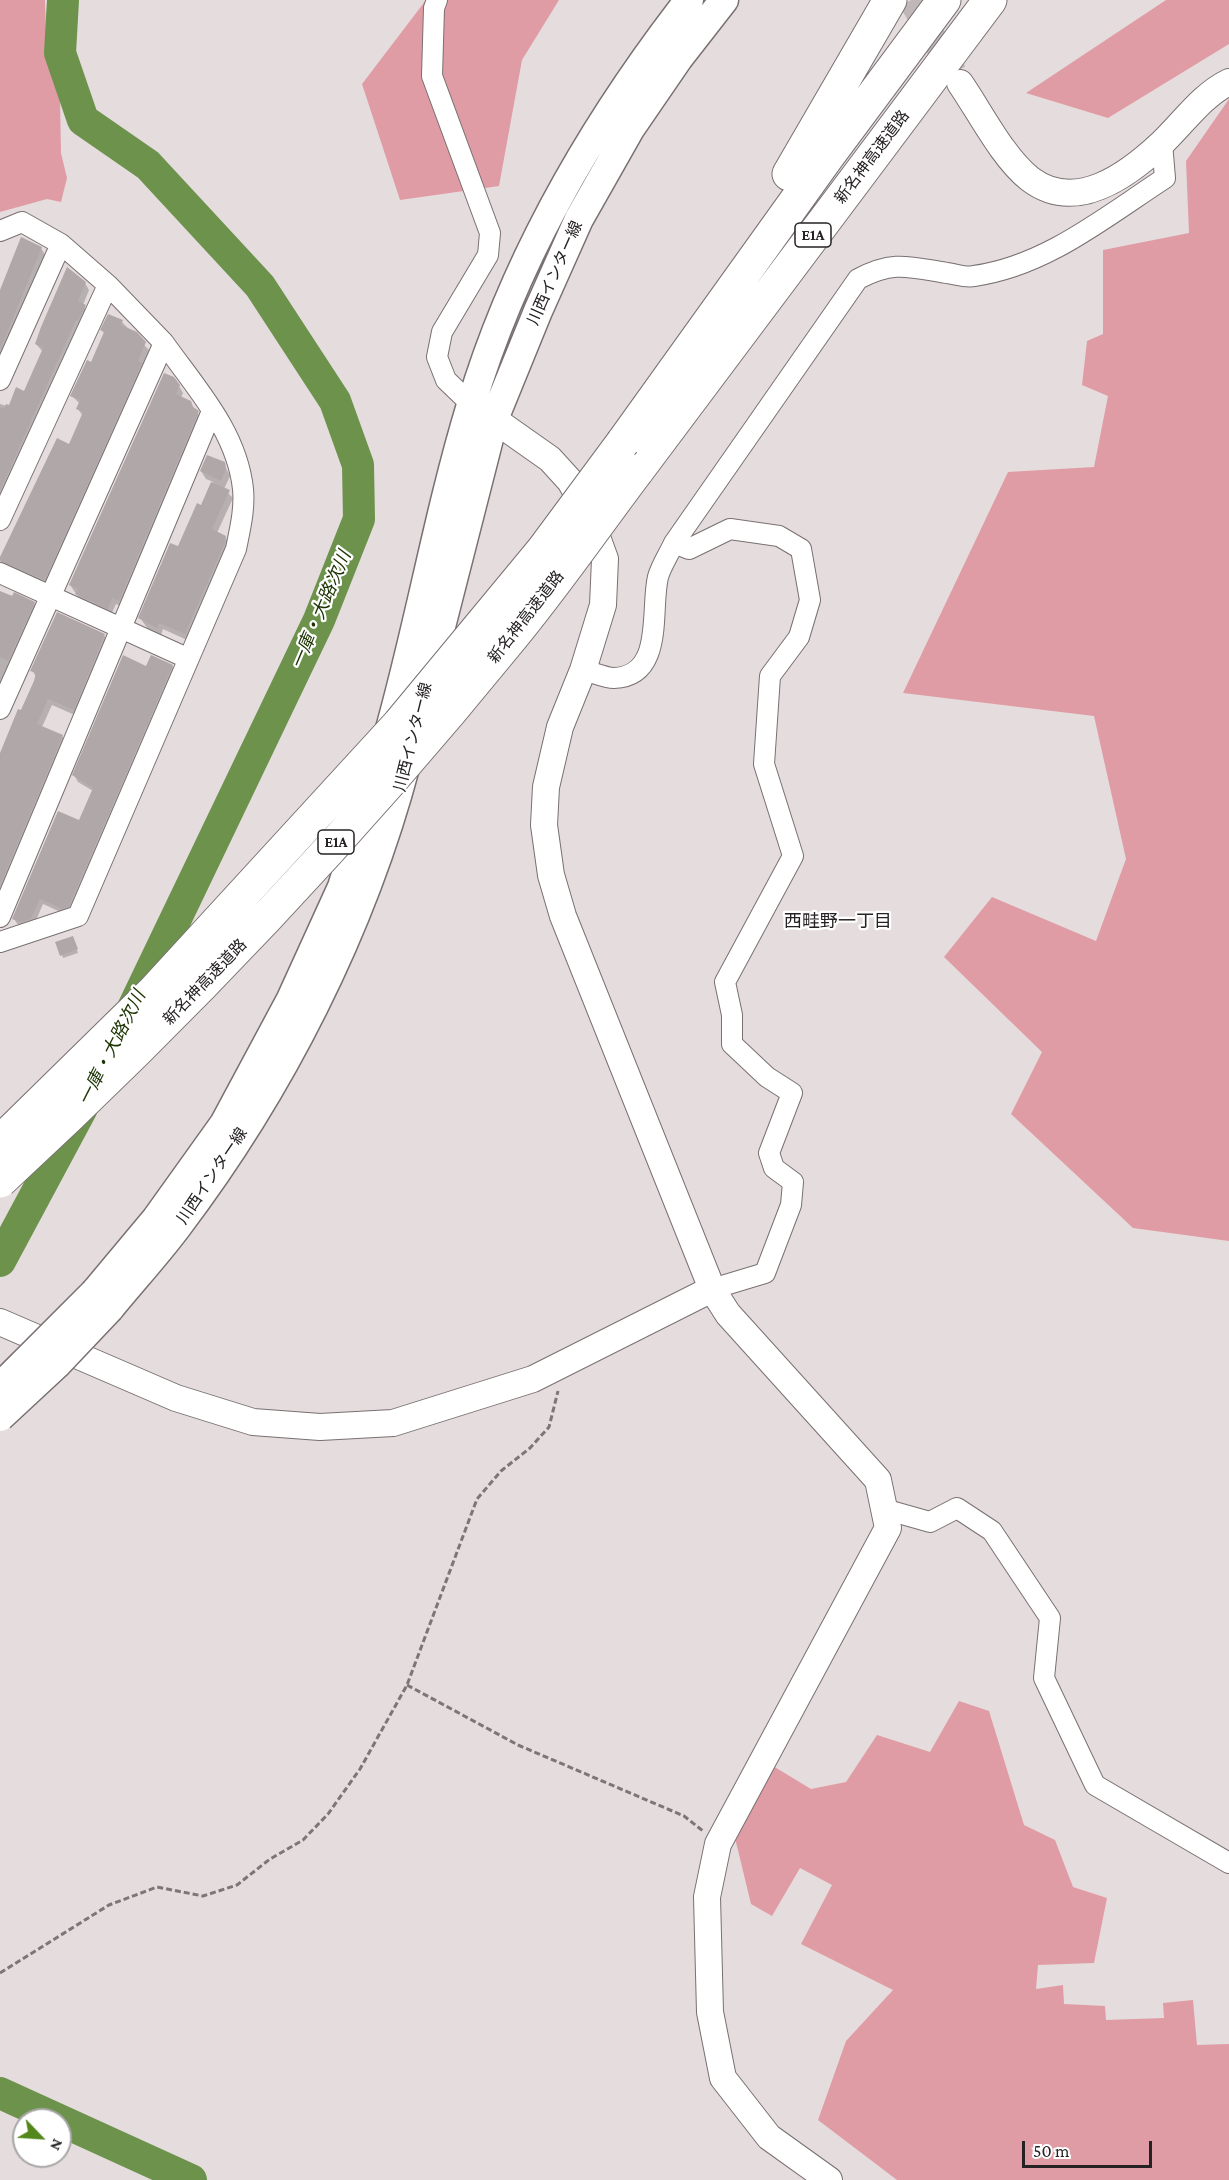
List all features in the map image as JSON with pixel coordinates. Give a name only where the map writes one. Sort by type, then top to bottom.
[{"type":"highway","points":[[620,439],[808,146],[890,0]]},
{"type":"highway","name":"E1A","points":[[620,439],[944,0]]},
{"type":"highway","name":"新名神高速道路","points":[[0,1181],[195,993],[390,783],[508,642],[990,0]]},
{"type":"highway","points":[[961,38],[1002,10],[1010,0]]},
{"type":"highway","name":"新名神高速道路","points":[[0,1142],[155,990],[399,724],[543,550],[620,439]]},
{"type":"main road","name":"川西インター線","points":[[0,1387],[103,1300],[177,1227],[243,1133],[314,1007],[364,895],[396,800],[510,299],[552,208],[605,119],[652,48],[689,0]]},
{"type":"main road","name":"川西インター線","points":[[483,412],[579,219],[630,129],[678,59],[724,0]]},
{"type":"main road","name":"川西インター線","points":[[0,1417],[56,1365],[103,1300]]},
{"type":"street","points":[[437,0],[434,8],[432,76],[490,233],[488,255],[442,332],[437,357],[446,380],[483,412],[550,459],[570,481],[588,515],[605,559],[603,605],[583,670],[560,727],[546,787],[544,825],[551,874],[563,916],[712,1288],[728,1314],[878,1480],[888,1528],[718,1844],[707,1897],[710,2012],[723,2079],[769,2137],[829,2180]]},
{"type":"street","points":[[960,83],[1013,162],[1030,179],[1048,189],[1076,193],[1098,189],[1122,177],[1162,143],[1215,89],[1229,82]]},
{"type":"street","points":[[583,670],[613,678],[631,674],[644,661],[652,643],[658,577],[674,543],[858,279],[876,269],[897,265],[971,277],[1009,270],[1051,252],[1165,178],[1162,143]]},
{"type":"street","points":[[0,231],[22,222],[60,244],[108,285],[164,343],[225,430],[237,460],[243,490],[243,514],[236,549],[187,658],[78,916],[0,942]]},
{"type":"street","points":[[0,380],[60,244]]},
{"type":"street","points":[[0,520],[108,285]]},
{"type":"street","points":[[0,709],[164,343]]},
{"type":"street","points":[[0,917],[212,411]]},
{"type":"street","points":[[0,1322],[176,1398],[253,1422],[320,1427],[393,1423],[533,1379],[712,1288],[765,1273],[791,1205],[793,1182],[774,1168],[769,1154],[792,1093],[767,1077],[732,1044],[732,1015],[725,982],[793,856],[764,764],[769,687],[770,676],[799,638],[810,600],[801,549],[779,536],[730,529],[688,549],[674,543]]},
{"type":"street","points":[[0,573],[187,658]]},
{"type":"street","points":[[884,1509],[930,1522],[957,1508],[992,1531],[1050,1618],[1044,1678],[1095,1785],[1229,1863]]},
{"type":"path","points":[[0,1973],[109,1905],[157,1887],[203,1896],[237,1885],[270,1859],[303,1840],[328,1814],[360,1769],[406,1685],[477,1499],[501,1471],[530,1448],[549,1427],[564,1365]]},
{"type":"path","points":[[406,1685],[518,1745],[684,1816],[718,1844]]},
{"type":"shaded area","points":[[0,0],[45,0],[47,61],[60,99],[61,153],[67,178],[61,202],[47,199],[0,212]]},
{"type":"shaded area","points":[[426,0],[559,0],[522,60],[499,186],[400,200],[362,84]]},
{"type":"shaded area","points":[[1166,0],[1229,0],[1229,44],[1108,118],[1026,93]]},
{"type":"shaded area","points":[[1229,99],[1229,1241],[1133,1228],[1011,1114],[1042,1052],[944,957],[992,897],[1096,941],[1126,859],[1094,716],[903,693],[1008,472],[1094,467],[1108,396],[1082,385],[1087,341],[1103,334],[1103,250],[1189,233],[1186,161]]},
{"type":"shaded area","points":[[959,1701],[989,1711],[1024,1825],[1055,1840],[1073,1887],[1107,1898],[1094,1963],[1038,1965],[1036,1989],[1063,1985],[1064,2004],[1105,2006],[1106,2020],[1164,2018],[1163,2003],[1193,2000],[1197,2045],[1229,2044],[1229,2180],[897,2180],[818,2120],[846,2041],[893,1990],[801,1944],[832,1885],[800,1868],[772,1916],[751,1904],[735,1838],[773,1766],[811,1789],[846,1782],[877,1735],[930,1752]]},
{"type":"building","points":[[21,237],[42,247],[0,350],[0,290]]},
{"type":"building","points":[[67,267],[86,282],[78,301],[86,305],[78,321],[76,320],[0,491],[0,407],[4,409],[6,404],[9,405],[16,387],[24,391],[43,348],[35,344]]},
{"type":"building","points":[[108,314],[123,320],[121,325],[137,332],[146,342],[138,361],[142,363],[45,580],[0,561],[0,557],[57,438],[69,444],[83,412],[76,409],[80,400],[70,396],[87,360],[91,362],[104,332],[100,330]]},
{"type":"building","points":[[164,373],[174,377],[180,385],[176,394],[191,401],[193,407],[199,411],[119,601],[112,598],[108,609],[75,594],[78,589],[69,585]]},
{"type":"building","points":[[207,455],[225,462],[226,468],[221,481],[200,471]]},
{"type":"building","points":[[211,482],[230,490],[212,529],[226,536],[224,545],[185,634],[159,623],[157,628],[138,618],[170,543],[178,546],[197,503],[201,505]]},
{"type":"building","points":[[0,591],[12,596],[14,592],[35,602],[8,661],[0,657]]},
{"type":"building","points":[[57,612],[105,634],[74,710],[48,699],[37,724],[63,735],[0,886],[0,753],[18,709],[21,710],[34,681],[36,673],[30,671]]},
{"type":"building","points":[[123,655],[146,666],[151,655],[173,665],[69,906],[62,909],[40,899],[31,919],[21,922],[12,919],[58,811],[79,820],[93,788],[72,775]]},
{"type":"building","points":[[73,936],[78,949],[60,956],[55,942]]},
{"type":"waterway","name":"一庫・大路次川","points":[[63,0],[60,53],[83,120],[148,165],[260,286],[335,401],[358,465],[359,519],[319,620],[133,1008]]},
{"type":"waterway","name":"一庫・大路次川","points":[[0,1261],[82,1108]]},
{"type":"waterway","name":"一庫・大路次川","points":[[0,2093],[191,2180]]},
{"type":"tunnel","points":[[911,0],[954,73]]},
{"type":"district","name":"西畦野一丁目","points":[[838,921]]}]
